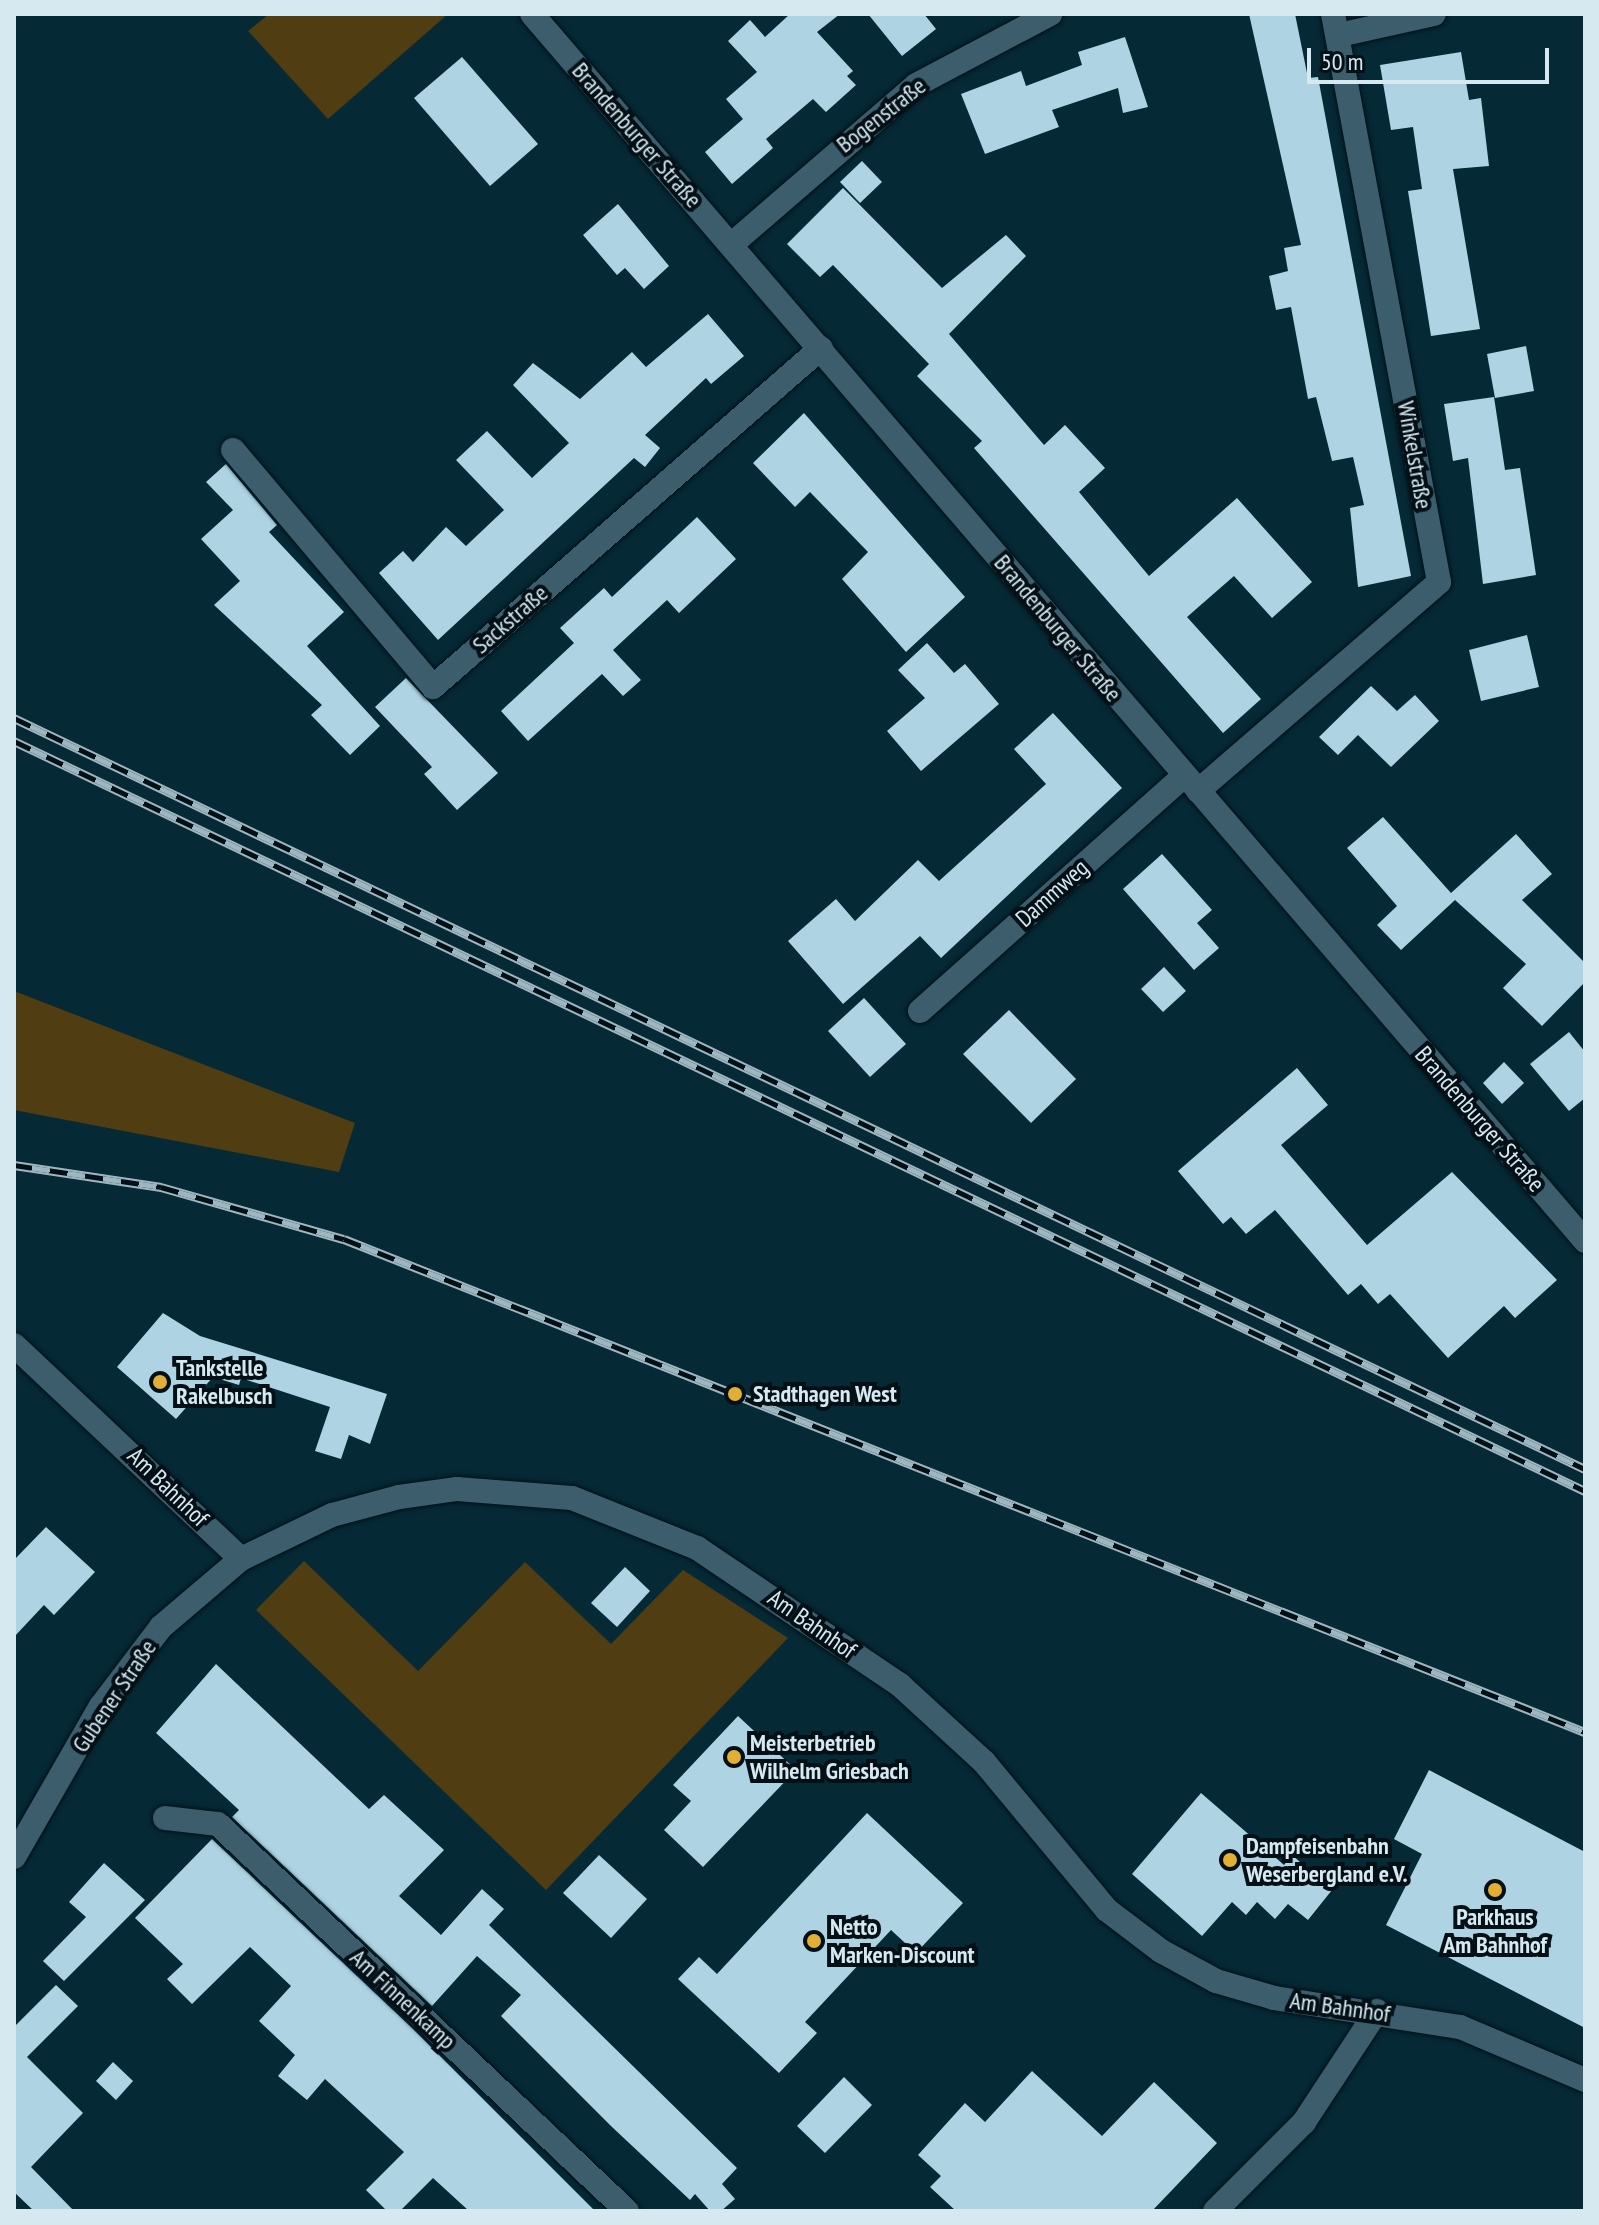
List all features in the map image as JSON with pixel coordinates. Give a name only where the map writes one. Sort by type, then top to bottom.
[{"type":"street","name":"Brandenburger Straße","points":[[532,14],[1585,1241]]},
{"type":"street","name":"Bogenstraße","points":[[732,244],[916,85],[1050,14]]},
{"type":"street","points":[[1336,24],[1434,14]]},
{"type":"street","name":"Winkelstraße","points":[[1191,784],[1439,582],[1336,24]]},
{"type":"street","name":"Sackstraße","points":[[233,450],[433,687],[821,348]]},
{"type":"street","name":"Dammweg","points":[[920,1011],[1191,784]]},
{"type":"street","name":"Am Bahnhof","points":[[14,1345],[241,1559],[332,1515],[457,1489],[572,1498],[637,1518],[697,1548],[900,1685],[984,1762],[1107,1910],[1161,1951],[1216,1981],[1260,1994],[1460,2027],[1585,2080]]},
{"type":"street","name":"Gubener Straße","points":[[14,1857],[101,1706],[161,1627],[241,1559]]},
{"type":"street","name":"Am Finnenkamp","points":[[165,1818],[218,1824],[627,2211]]},
{"type":"street","points":[[1215,2211],[1304,2122],[1377,2011]]},
{"type":"shaded area","points":[[269,14],[448,14],[328,119],[248,31]]},
{"type":"shaded area","points":[[14,991],[355,1123],[339,1172],[14,1110]]},
{"type":"shaded area","points":[[304,1561],[418,1671],[525,1562],[611,1644],[683,1570],[788,1638],[546,1890],[256,1610]]},
{"type":"building","points":[[790,14],[840,14],[817,32],[853,71],[847,76],[856,85],[826,112],[813,99],[766,139],[773,148],[732,184],[705,152],[743,119],[726,99],[757,72],[728,41],[750,20],[765,37]]},
{"type":"building","points":[[868,14],[924,14],[936,29],[902,56]]},
{"type":"building","points":[[1249,14],[1295,14],[1308,78],[1318,77],[1411,576],[1358,587],[1350,508],[1364,505],[1353,457],[1332,461],[1316,397],[1308,399],[1291,307],[1276,310],[1269,276],[1288,271],[1284,248],[1301,245]]},
{"type":"building","points":[[1125,37],[1148,107],[1123,113],[1118,88],[1052,110],[1059,127],[985,154],[961,94],[1021,71],[1026,86],[1082,65],[1078,52]]},
{"type":"building","points":[[1461,52],[1469,100],[1481,98],[1489,166],[1453,169],[1480,329],[1431,336],[1408,191],[1422,189],[1413,127],[1391,130],[1380,65]]},
{"type":"building","points":[[462,57],[538,144],[490,186],[414,98]]},
{"type":"building","points":[[862,161],[882,182],[860,203],[840,182]]},
{"type":"building","points":[[843,188],[942,288],[1006,235],[1026,256],[949,334],[1044,445],[1065,425],[1105,468],[1079,492],[1149,576],[1237,498],[1312,582],[1272,618],[1234,576],[1187,617],[1261,699],[1223,733],[974,448],[982,441],[917,376],[929,364],[833,265],[820,277],[787,244]]},
{"type":"building","points":[[618,204],[669,266],[644,289],[625,268],[617,275],[583,235]]},
{"type":"building","points":[[708,314],[744,356],[711,384],[706,378],[645,435],[660,448],[645,467],[634,458],[438,640],[379,573],[403,551],[413,562],[446,527],[466,546],[504,510],[456,460],[487,431],[532,478],[569,443],[513,385],[533,363],[580,399],[632,352],[646,367]]},
{"type":"building","points":[[1526,346],[1534,391],[1495,398],[1487,354]]},
{"type":"building","points":[[1494,397],[1505,470],[1520,468],[1536,575],[1483,584],[1468,458],[1453,461],[1444,404]]},
{"type":"building","points":[[804,413],[965,597],[906,652],[842,579],[868,552],[810,492],[795,507],[753,463]]},
{"type":"building","points":[[226,464],[277,525],[269,532],[344,612],[307,646],[380,726],[350,755],[311,715],[322,705],[214,605],[240,581],[201,539],[233,510],[206,482]]},
{"type":"building","points":[[697,517],[736,559],[679,613],[667,600],[613,650],[641,680],[623,696],[602,674],[528,741],[501,711],[574,643],[560,628],[604,588],[612,597]]},
{"type":"building","points":[[1527,635],[1539,687],[1481,701],[1469,650]]},
{"type":"building","points":[[927,643],[954,673],[965,664],[999,704],[921,771],[887,731],[925,698],[898,670]]},
{"type":"building","points":[[406,678],[498,773],[457,810],[424,774],[432,767],[375,707]]},
{"type":"building","points":[[1371,686],[1397,711],[1415,695],[1439,721],[1391,767],[1358,735],[1338,755],[1319,737]]},
{"type":"building","points":[[1053,713],[1122,788],[941,958],[920,936],[843,1004],[788,941],[836,899],[855,921],[918,860],[939,881],[1046,784],[1014,749]]},
{"type":"building","points":[[1383,817],[1451,893],[1516,834],[1552,874],[1522,900],[1585,963],[1585,982],[1542,1026],[1503,988],[1526,964],[1455,900],[1401,950],[1377,925],[1397,906],[1347,848]]},
{"type":"building","points":[[1162,854],[1212,910],[1197,923],[1219,948],[1194,970],[1123,889]]},
{"type":"building","points":[[1164,967],[1186,991],[1163,1012],[1141,989]]},
{"type":"building","points":[[864,998],[906,1044],[870,1077],[828,1031]]},
{"type":"building","points":[[1009,1010],[1076,1079],[1031,1123],[963,1054]]},
{"type":"building","points":[[1569,1032],[1585,1052],[1585,1098],[1569,1111],[1530,1064]]},
{"type":"building","points":[[1504,1062],[1524,1083],[1502,1104],[1483,1083]]},
{"type":"building","points":[[1297,1068],[1328,1105],[1281,1145],[1367,1245],[1452,1172],[1557,1280],[1515,1318],[1504,1306],[1448,1358],[1390,1294],[1378,1304],[1361,1284],[1348,1295],[1275,1210],[1246,1234],[1231,1217],[1223,1224],[1178,1171]]},
{"type":"building","points":[[163,1313],[200,1336],[387,1394],[370,1444],[349,1435],[341,1459],[315,1451],[330,1407],[241,1378],[239,1385],[213,1377],[176,1419],[117,1367]]},
{"type":"building","points":[[46,1527],[95,1572],[54,1615],[44,1605],[14,1637],[14,1560]]},
{"type":"building","points":[[625,1567],[650,1591],[617,1627],[591,1603]]},
{"type":"building","points":[[216,1664],[369,1809],[384,1795],[444,1850],[399,1896],[441,1935],[482,1889],[504,1909],[489,1925],[737,2168],[722,2184],[735,2199],[721,2211],[710,2211],[695,2194],[690,2200],[612,2127],[501,2016],[521,1995],[477,1956],[432,2006],[232,1817],[239,1810],[156,1733]]},
{"type":"building","points":[[738,1716],[796,1770],[703,1867],[664,1830],[691,1801],[673,1785]]},
{"type":"building","name":"Parkhaus Am Bahnhof","points":[[1429,1770],[1585,1852],[1585,2028],[1386,1925],[1422,1854],[1394,1839]]},
{"type":"building","name":"Dampfeisenbahn Weserbergland e.V.","points":[[1201,1793],[1284,1865],[1292,1855],[1332,1890],[1308,1920],[1288,1904],[1275,1919],[1257,1902],[1246,1915],[1232,1902],[1202,1936],[1132,1874]]},
{"type":"building","name":"Netto Marken-Discount","points":[[867,1813],[963,1903],[916,1953],[891,1930],[805,2022],[817,2033],[779,2073],[678,1979],[699,1957],[717,1974]]},
{"type":"building","points":[[212,1839],[411,2027],[595,2211],[469,2211],[433,2178],[400,2211],[387,2211],[366,2190],[404,2152],[325,2079],[307,2100],[278,2076],[295,2055],[259,2021],[291,1986],[250,1947],[192,2004],[167,1979],[183,1964],[135,1918]]},
{"type":"building","points":[[599,1855],[647,1899],[611,1938],[563,1893]]},
{"type":"building","points":[[104,1863],[145,1900],[64,1981],[43,1961],[86,1917],[69,1902]]},
{"type":"building","points":[[56,1985],[78,2006],[27,2057],[83,2113],[31,2167],[74,2211],[34,2211],[14,2192],[14,2027]]},
{"type":"building","points":[[113,2062],[133,2081],[116,2100],[96,2081]]},
{"type":"building","points":[[1032,2071],[1102,2136],[1154,2082],[1217,2143],[1152,2211],[956,2211],[930,2187],[941,2176],[918,2155],[965,2103],[985,2122]]},
{"type":"building","points":[[844,2077],[872,2105],[825,2153],[797,2126]]},
{"type":"railway","points":[[14,718],[1585,1469]]},
{"type":"railway","points":[[14,741],[1585,1491]]},
{"type":"railway","points":[[14,1165],[161,1187],[344,1239],[1585,1732]]},
{"type":"place","name":"Tankstelle Rakelbusch","points":[[160,1382]]},
{"type":"place","name":"Stadthagen West","points":[[735,1394]]},
{"type":"place","name":"Meisterbetrieb Wilhelm Griesbach","points":[[734,1757]]},
{"type":"place","name":"Dampfeisenbahn Weserbergland e.V.","points":[[1230,1860]]},
{"type":"place","name":"Parkhaus Am Bahnhof","points":[[1495,1890]]},
{"type":"place","name":"Netto Marken-Discount","points":[[814,1941]]}]
